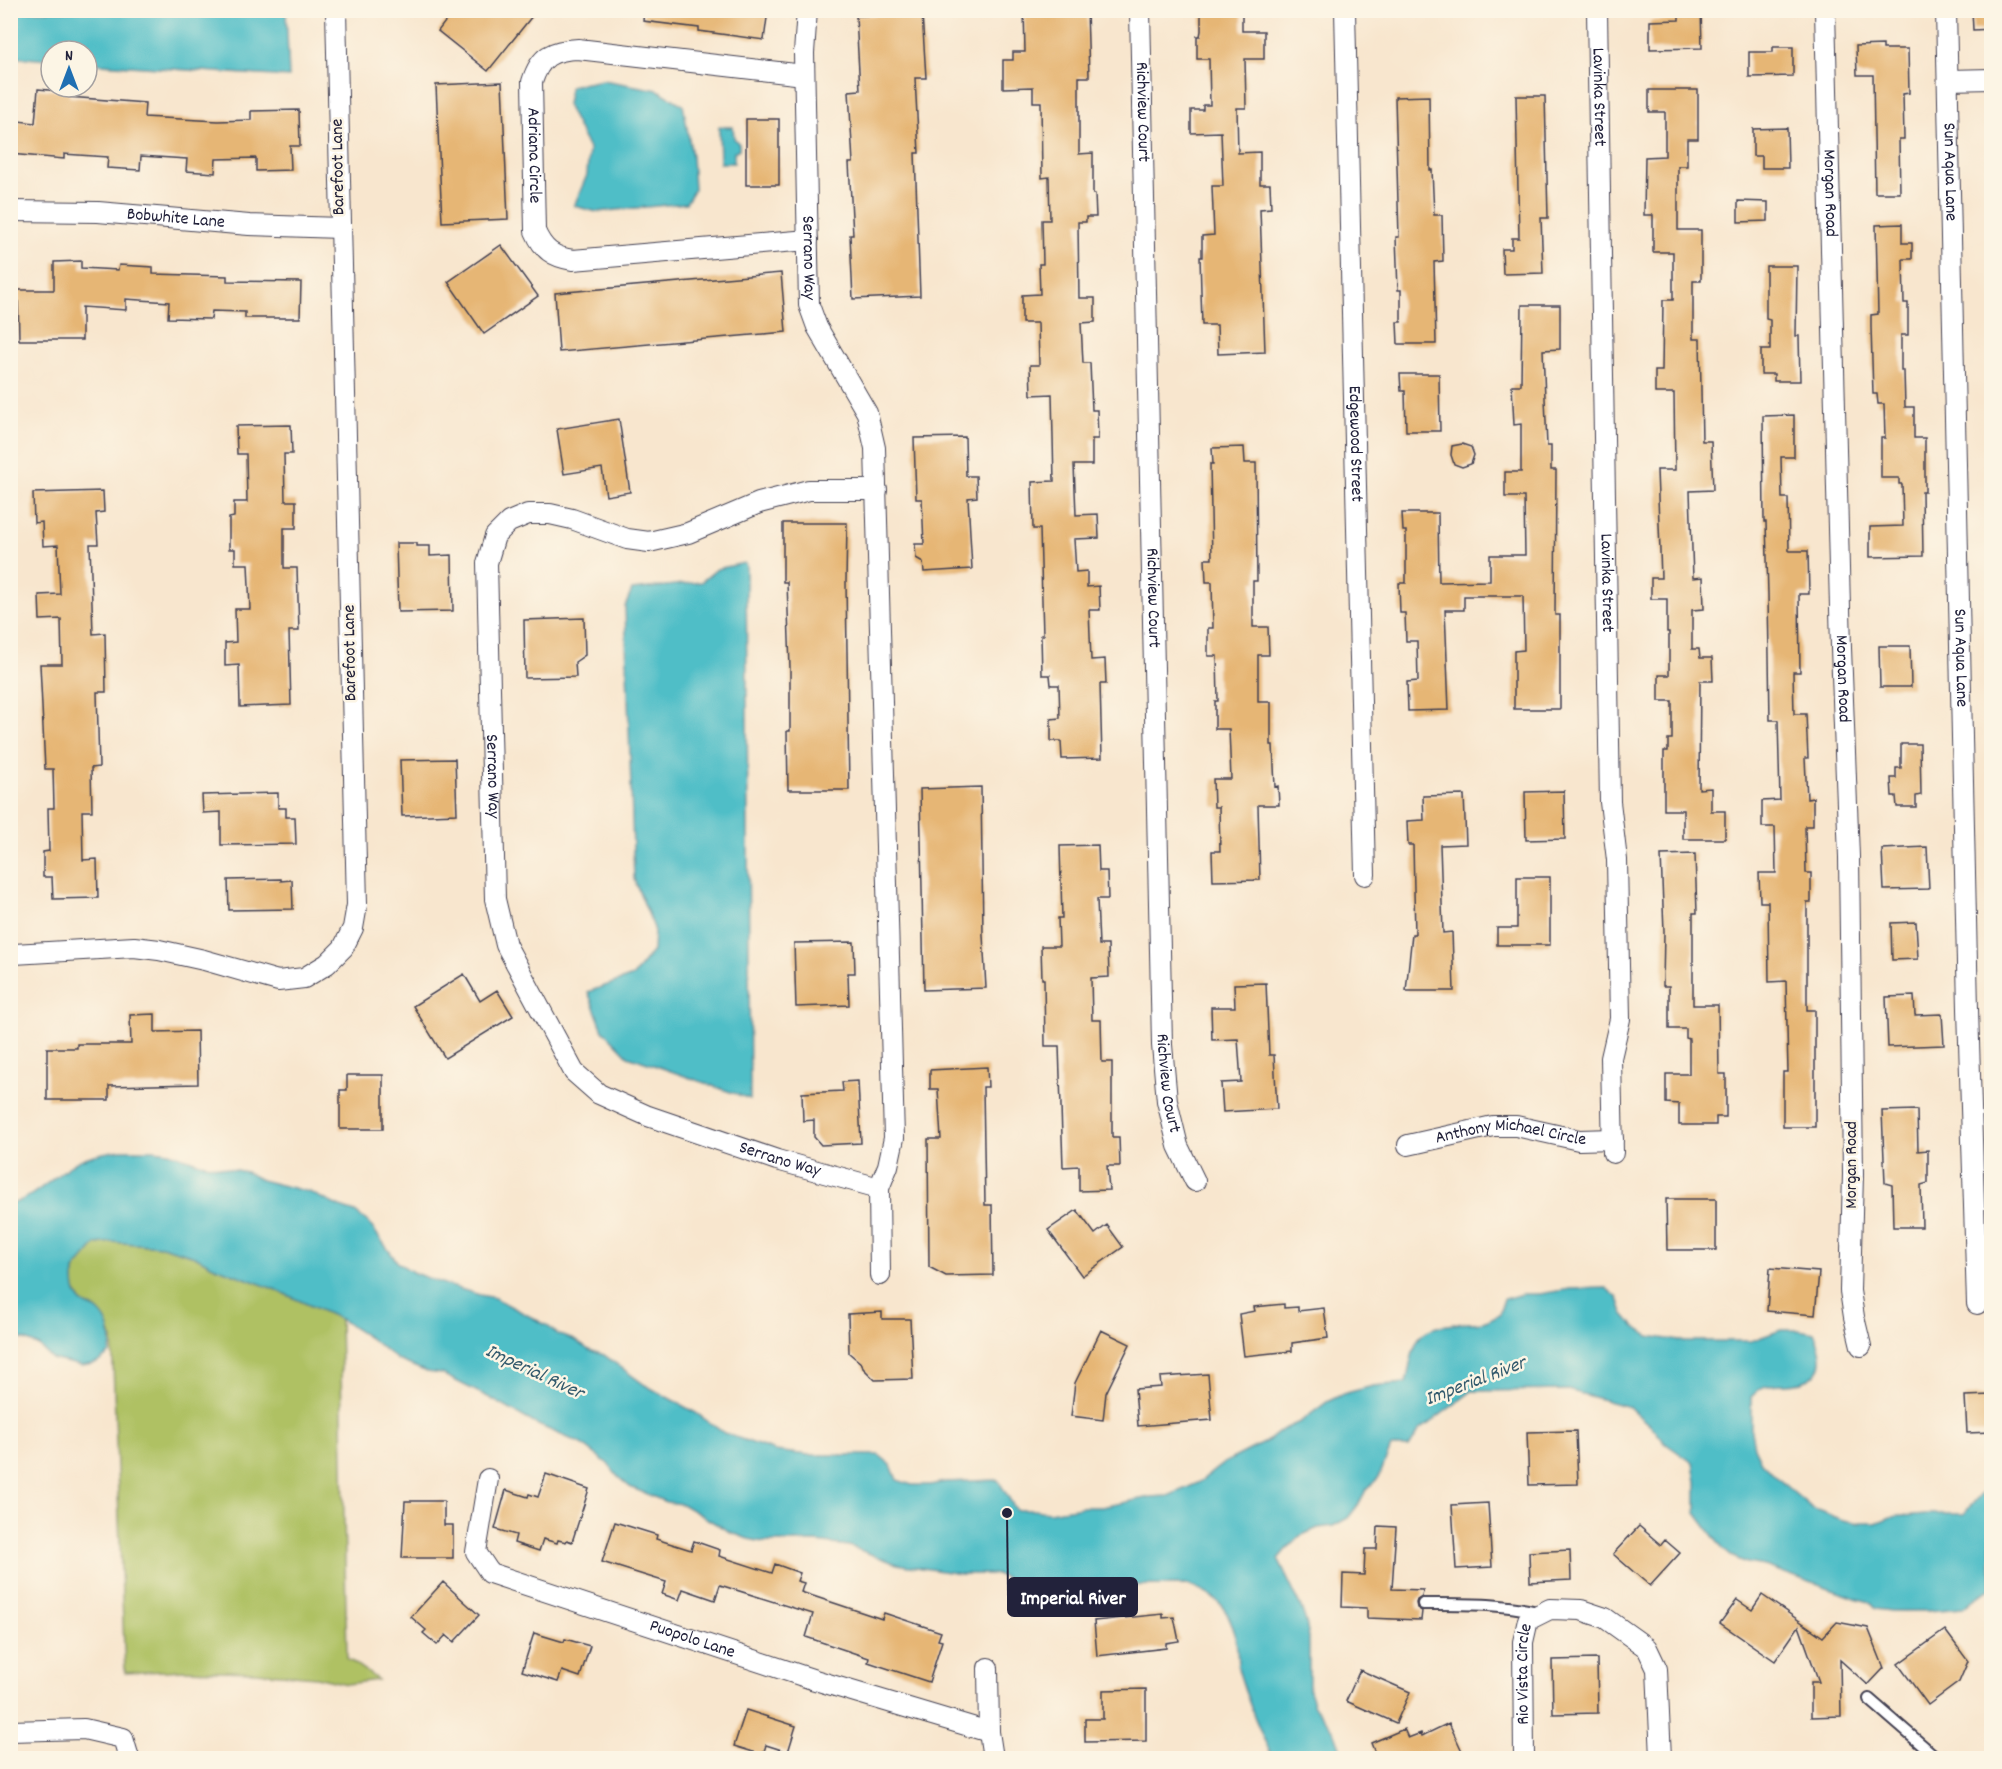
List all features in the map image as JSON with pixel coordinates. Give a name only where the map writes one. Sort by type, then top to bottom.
[{"type":"street","name":"Barefoot Lane","points":[[12,953],[134,947],[204,960],[278,981],[304,978],[327,964],[343,948],[353,928],[357,905],[336,10]]},
{"type":"street","name":"Serrano Way","points":[[807,10],[804,75],[809,305],[817,327],[867,413],[875,448],[894,1138],[888,1166],[879,1188],[880,1275]]},
{"type":"street","name":"Richview Court","points":[[1140,10],[1162,1045],[1167,1101],[1178,1146],[1195,1181]]},
{"type":"street","name":"Edgewood Street","points":[[1346,10],[1365,875]]},
{"type":"street","name":"Lavinka Street","points":[[1597,10],[1610,790],[1617,860],[1620,1019],[1611,1058],[1613,1146]]},
{"type":"street","name":"Morgan Road","points":[[1825,10],[1841,648],[1849,857],[1853,1174],[1850,1291],[1861,1346]]},
{"type":"street","name":"Sun Aqua Lane","points":[[1946,10],[1977,1304]]},
{"type":"street","name":"Adriana Circle","points":[[804,75],[578,49],[560,49],[546,57],[536,68],[532,82],[535,231],[547,252],[573,260],[808,240]]},
{"type":"street","points":[[1948,80],[1992,79]]},
{"type":"street","name":"Bobwhite Lane","points":[[10,211],[98,212],[249,225],[340,228]]},
{"type":"street","name":"Serrano Way","points":[[877,490],[809,490],[759,503],[688,533],[649,542],[627,538],[572,519],[550,514],[528,514],[509,522],[495,536],[487,563],[495,898],[506,945],[574,1072],[599,1094],[648,1116],[777,1160],[879,1188]]},
{"type":"street","name":"Anthony Michael Circle","points":[[1408,1145],[1493,1126],[1516,1126],[1613,1146]]},
{"type":"street","name":"Puopolo Lane","points":[[488,1479],[476,1552],[490,1573],[826,1684],[989,1732]]},
{"type":"street","name":"Rio Vista Circle","points":[[1524,1758],[1523,1642],[1528,1620],[1550,1609],[1581,1610],[1605,1618],[1647,1648],[1657,1669],[1661,1758]]},
{"type":"street","points":[[988,1668],[989,1732],[993,1758]]},
{"type":"street","points":[[10,1731],[84,1729],[123,1738],[129,1758]]},
{"type":"lane","points":[[1423,1604],[1498,1605],[1542,1613]]},
{"type":"lane","points":[[1869,1699],[1937,1758]]},
{"type":"green space","points":[[112,1242],[162,1246],[195,1256],[213,1266],[274,1289],[340,1319],[347,1658],[378,1680],[347,1684],[316,1677],[256,1672],[185,1670],[125,1673],[112,1338],[107,1323],[97,1310],[82,1303],[74,1288],[74,1270],[84,1257],[96,1244]]},
{"type":"water","points":[[10,11],[286,11],[289,77],[99,64],[99,39],[39,39],[39,59],[11,57]]},
{"type":"water","points":[[603,80],[658,90],[683,105],[692,156],[694,190],[686,203],[597,212],[574,206],[587,175],[589,149],[567,105],[570,86]]},
{"type":"water","points":[[719,127],[733,127],[734,138],[739,144],[739,149],[734,152],[734,163],[720,163]]},
{"type":"water","points":[[744,563],[746,565],[750,1099],[628,1056],[603,1030],[588,992],[633,976],[653,951],[654,928],[634,879],[625,607],[632,590],[701,582],[717,569]]},
{"type":"water","points":[[119,1150],[169,1152],[200,1163],[246,1172],[261,1180],[309,1192],[355,1212],[368,1222],[398,1263],[414,1273],[495,1298],[546,1325],[559,1335],[604,1355],[645,1385],[696,1413],[724,1433],[775,1451],[808,1455],[879,1455],[891,1465],[897,1480],[912,1485],[998,1480],[1016,1510],[1049,1512],[1082,1507],[1102,1507],[1150,1497],[1168,1496],[1198,1483],[1224,1463],[1269,1440],[1343,1394],[1373,1386],[1406,1383],[1414,1348],[1424,1333],[1439,1326],[1486,1321],[1499,1314],[1504,1299],[1522,1294],[1606,1288],[1618,1298],[1623,1313],[1634,1326],[1649,1336],[1679,1341],[1751,1341],[1781,1330],[1814,1333],[1821,1357],[1818,1371],[1813,1377],[1805,1381],[1764,1387],[1751,1397],[1751,1432],[1754,1447],[1761,1462],[1812,1508],[1858,1523],[1876,1523],[1891,1517],[1926,1514],[1964,1514],[1991,1484],[1991,1589],[1963,1608],[1891,1611],[1876,1609],[1870,1602],[1765,1566],[1747,1563],[1731,1556],[1722,1548],[1696,1513],[1696,1482],[1693,1463],[1665,1443],[1655,1430],[1629,1407],[1568,1390],[1472,1391],[1419,1431],[1409,1447],[1391,1447],[1379,1477],[1366,1490],[1348,1518],[1333,1526],[1318,1528],[1300,1536],[1278,1559],[1306,1622],[1309,1637],[1309,1691],[1314,1706],[1334,1731],[1344,1758],[1273,1758],[1258,1727],[1242,1683],[1233,1626],[1229,1616],[1217,1601],[1187,1585],[1027,1588],[996,1574],[961,1574],[897,1564],[849,1546],[816,1542],[763,1542],[748,1539],[730,1532],[682,1504],[666,1502],[630,1487],[608,1464],[582,1444],[536,1424],[442,1374],[427,1372],[398,1360],[340,1319],[274,1289],[213,1266],[195,1256],[162,1246],[112,1242],[96,1244],[74,1270],[74,1286],[78,1298],[102,1315],[110,1330],[110,1353],[97,1363],[82,1366],[52,1359],[39,1346],[23,1339],[11,1338],[11,1204],[34,1193],[81,1160]]},
{"type":"building","points":[[454,10],[537,10],[488,71],[438,31]]},
{"type":"building","points":[[644,10],[768,10],[764,40],[643,21]]},
{"type":"building","points":[[1024,10],[1087,10],[1089,77],[1079,77],[1079,154],[1093,153],[1093,194],[1095,194],[1096,217],[1086,217],[1086,222],[1078,222],[1079,298],[1095,298],[1095,322],[1081,323],[1083,363],[1090,363],[1092,410],[1097,410],[1098,439],[1092,439],[1092,465],[1074,465],[1076,515],[1098,514],[1099,538],[1074,539],[1076,572],[1087,571],[1087,587],[1099,586],[1100,610],[1089,610],[1091,660],[1105,659],[1106,684],[1100,684],[1102,758],[1062,759],[1061,741],[1051,741],[1051,719],[1060,718],[1059,685],[1051,685],[1050,675],[1042,675],[1040,529],[1033,529],[1032,482],[1054,481],[1052,394],[1031,395],[1030,365],[1039,365],[1038,323],[1022,323],[1022,295],[1040,294],[1039,264],[1043,264],[1042,220],[1050,220],[1049,177],[1042,178],[1041,102],[1033,102],[1033,87],[1003,88],[1003,60],[1013,60],[1013,52],[1025,52]]},
{"type":"building","points":[[1204,10],[1242,10],[1242,31],[1264,31],[1264,59],[1245,59],[1246,108],[1237,108],[1238,153],[1260,152],[1260,184],[1270,184],[1271,208],[1260,209],[1265,352],[1218,354],[1217,325],[1202,325],[1200,257],[1202,257],[1202,236],[1214,235],[1212,186],[1223,186],[1221,132],[1191,133],[1191,110],[1203,110],[1203,105],[1210,105],[1209,59],[1197,59],[1197,36],[1200,36],[1201,12]]},
{"type":"building","points":[[1679,10],[1701,10],[1702,48],[1650,49],[1650,21],[1679,20]]},
{"type":"building","points":[[1972,10],[1992,10],[1992,29],[1973,30]]},
{"type":"building","points":[[922,13],[926,78],[915,78],[919,153],[915,153],[920,296],[853,299],[850,235],[853,235],[849,163],[853,163],[849,91],[860,90],[856,16]]},
{"type":"building","points":[[1883,45],[1883,49],[1908,49],[1909,93],[1903,94],[1904,139],[1899,139],[1900,193],[1875,193],[1873,75],[1857,75],[1856,46]]},
{"type":"building","points":[[1773,47],[1793,47],[1793,76],[1749,77],[1749,52],[1773,52]]},
{"type":"building","points":[[502,82],[508,219],[442,222],[436,85]]},
{"type":"building","points":[[38,89],[39,99],[94,99],[145,103],[144,117],[218,121],[251,120],[251,111],[299,110],[300,146],[290,146],[291,170],[256,171],[256,158],[216,159],[215,173],[186,171],[187,159],[141,156],[140,170],[107,168],[108,157],[64,154],[64,159],[10,154],[10,120],[35,123]]},
{"type":"building","points":[[1649,90],[1698,90],[1698,139],[1687,139],[1687,166],[1678,166],[1678,230],[1701,230],[1701,281],[1693,281],[1693,339],[1700,339],[1702,441],[1711,441],[1713,490],[1690,491],[1693,578],[1703,577],[1704,609],[1692,610],[1692,649],[1699,649],[1700,658],[1712,658],[1713,681],[1700,681],[1699,789],[1711,788],[1711,811],[1725,811],[1725,839],[1683,839],[1683,810],[1664,810],[1664,751],[1668,751],[1668,739],[1672,739],[1672,701],[1659,701],[1659,675],[1669,675],[1669,632],[1667,632],[1667,599],[1651,599],[1651,578],[1661,578],[1657,470],[1675,470],[1674,393],[1655,393],[1655,371],[1662,371],[1663,300],[1673,300],[1673,252],[1653,252],[1653,215],[1644,215],[1645,157],[1665,156],[1665,112],[1649,112]]},
{"type":"building","points":[[1429,96],[1430,170],[1432,170],[1434,215],[1442,215],[1443,261],[1434,262],[1436,344],[1398,344],[1397,322],[1401,322],[1401,290],[1398,290],[1396,237],[1399,237],[1395,97]]},
{"type":"building","points":[[1516,96],[1545,96],[1548,218],[1541,218],[1543,273],[1503,274],[1502,249],[1512,249],[1512,238],[1519,238]]},
{"type":"building","points":[[746,119],[779,119],[779,185],[746,185]]},
{"type":"building","points":[[1787,128],[1788,168],[1762,168],[1762,156],[1753,156],[1753,129]]},
{"type":"building","points":[[1738,201],[1768,202],[1768,221],[1738,222]]},
{"type":"building","points":[[1902,224],[1902,243],[1912,243],[1912,259],[1903,259],[1904,303],[1908,303],[1908,335],[1901,335],[1901,371],[1904,371],[1905,407],[1914,407],[1914,438],[1925,438],[1925,492],[1922,492],[1923,556],[1870,557],[1870,527],[1903,526],[1902,484],[1899,484],[1899,478],[1881,478],[1881,438],[1885,438],[1884,404],[1878,404],[1877,394],[1873,394],[1871,327],[1871,315],[1878,314],[1876,225]]},
{"type":"building","points":[[501,245],[538,296],[484,334],[448,282]]},
{"type":"building","points":[[81,261],[81,268],[118,270],[119,265],[153,267],[153,274],[227,276],[227,281],[301,282],[300,318],[245,318],[245,312],[212,311],[211,319],[168,318],[169,302],[126,299],[126,310],[82,307],[82,340],[19,340],[18,290],[54,290],[54,262]]},
{"type":"building","points":[[1766,266],[1797,266],[1796,336],[1799,336],[1800,381],[1774,381],[1774,374],[1761,374],[1761,350],[1770,350],[1770,320],[1766,319]]},
{"type":"building","points":[[781,273],[786,332],[559,352],[555,293]]},
{"type":"building","points":[[1522,305],[1560,305],[1560,349],[1543,350],[1547,446],[1551,446],[1551,470],[1556,470],[1555,615],[1560,615],[1560,709],[1514,709],[1514,651],[1524,650],[1523,596],[1464,596],[1464,610],[1445,610],[1449,710],[1408,711],[1407,682],[1418,681],[1417,641],[1406,641],[1405,613],[1400,613],[1399,583],[1406,583],[1406,531],[1403,531],[1402,513],[1438,513],[1439,582],[1490,581],[1490,555],[1525,555],[1524,497],[1505,497],[1505,472],[1521,472],[1521,424],[1514,425],[1512,385],[1521,385]]},
{"type":"building","points":[[1400,374],[1439,374],[1440,431],[1406,431],[1405,391],[1401,391]]},
{"type":"building","points":[[1794,415],[1794,457],[1781,457],[1782,498],[1788,498],[1789,551],[1808,551],[1809,594],[1799,594],[1800,672],[1793,672],[1794,714],[1806,714],[1807,799],[1813,798],[1813,826],[1805,826],[1806,873],[1811,873],[1811,902],[1807,902],[1807,1010],[1815,1010],[1815,1127],[1783,1127],[1783,1072],[1788,1072],[1786,981],[1769,982],[1768,902],[1760,902],[1759,873],[1776,873],[1775,827],[1762,827],[1762,801],[1780,800],[1778,720],[1770,720],[1763,416]]},
{"type":"building","points":[[619,419],[630,492],[606,496],[602,468],[564,474],[557,429]]},
{"type":"building","points":[[291,425],[292,454],[284,454],[285,501],[296,501],[296,528],[284,528],[284,568],[297,568],[299,631],[289,631],[291,705],[240,707],[239,665],[225,666],[225,643],[236,642],[235,609],[250,609],[248,564],[235,564],[235,549],[229,549],[229,518],[234,517],[234,502],[247,502],[246,454],[237,454],[236,426]]},
{"type":"building","points":[[965,437],[966,476],[976,476],[977,497],[968,498],[972,569],[924,572],[923,562],[916,558],[915,544],[924,544],[922,499],[916,499],[914,438]]},
{"type":"building","points":[[1462,444],[1471,447],[1474,455],[1471,464],[1462,467],[1454,464],[1451,455],[1452,446]]},
{"type":"building","points":[[1244,447],[1245,463],[1256,463],[1257,581],[1253,581],[1253,627],[1268,627],[1269,655],[1258,655],[1258,702],[1271,702],[1271,745],[1273,745],[1275,787],[1278,786],[1279,805],[1258,805],[1260,880],[1213,881],[1212,851],[1220,851],[1219,807],[1214,807],[1213,779],[1231,779],[1229,729],[1215,729],[1215,701],[1218,701],[1217,656],[1208,656],[1208,628],[1213,628],[1212,582],[1206,582],[1205,559],[1212,559],[1210,464],[1213,464],[1212,448]]},
{"type":"building","points":[[103,491],[104,512],[96,513],[98,544],[90,544],[93,634],[105,633],[106,692],[97,692],[99,767],[91,768],[92,811],[82,811],[83,860],[97,859],[98,898],[53,899],[52,877],[43,877],[43,852],[49,851],[48,808],[54,808],[53,769],[45,769],[40,664],[62,664],[61,619],[40,620],[39,595],[60,594],[58,545],[43,546],[42,522],[34,523],[33,493]]},
{"type":"building","points":[[783,523],[847,523],[849,790],[788,790],[787,731],[790,731],[790,668],[787,582],[783,582]]},
{"type":"building","points":[[396,543],[417,543],[417,546],[430,546],[430,556],[452,555],[453,611],[398,612]]},
{"type":"building","points":[[584,618],[585,655],[575,662],[576,677],[525,678],[524,620]]},
{"type":"building","points":[[1879,646],[1910,646],[1911,687],[1880,687]]},
{"type":"building","points":[[1901,744],[1920,744],[1921,795],[1916,796],[1916,807],[1897,807],[1896,796],[1892,796],[1891,778],[1896,778],[1896,768],[1901,768]]},
{"type":"building","points":[[455,759],[457,814],[402,816],[400,760]]},
{"type":"building","points":[[981,787],[986,988],[924,990],[920,789]]},
{"type":"building","points":[[1564,791],[1565,839],[1526,840],[1525,792]]},
{"type":"building","points":[[278,793],[278,808],[286,808],[286,817],[295,817],[296,844],[221,845],[221,812],[203,813],[202,795]]},
{"type":"building","points":[[1464,795],[1466,844],[1440,845],[1443,933],[1452,932],[1454,991],[1406,991],[1412,934],[1415,934],[1413,845],[1408,845],[1407,821],[1424,820],[1423,796]]},
{"type":"building","points":[[1098,845],[1099,871],[1107,871],[1108,899],[1097,899],[1099,945],[1108,945],[1109,977],[1091,978],[1092,1020],[1101,1020],[1102,1062],[1112,1062],[1112,1137],[1119,1137],[1120,1166],[1107,1166],[1109,1190],[1079,1191],[1079,1166],[1063,1167],[1059,1046],[1045,1046],[1041,946],[1059,946],[1058,918],[1062,918],[1060,846]]},
{"type":"building","points":[[1927,847],[1929,889],[1884,890],[1882,849]]},
{"type":"building","points":[[1695,854],[1697,913],[1693,913],[1693,1005],[1718,1005],[1719,1074],[1726,1074],[1726,1117],[1716,1117],[1716,1125],[1679,1125],[1679,1104],[1666,1103],[1666,1074],[1689,1074],[1689,1039],[1686,1038],[1686,1029],[1669,1029],[1669,986],[1663,986],[1664,931],[1661,855]]},
{"type":"building","points":[[1517,877],[1550,877],[1550,945],[1497,945],[1497,928],[1517,928]]},
{"type":"building","points":[[281,879],[281,881],[292,880],[293,909],[229,910],[228,880]]},
{"type":"building","points":[[1916,922],[1918,959],[1892,960],[1891,923]]},
{"type":"building","points":[[854,942],[855,973],[848,973],[849,1005],[796,1007],[794,943]]},
{"type":"building","points":[[464,974],[480,1001],[497,990],[513,1016],[445,1058],[413,1006]]},
{"type":"building","points":[[1266,983],[1269,1055],[1274,1055],[1277,1109],[1223,1112],[1221,1083],[1241,1082],[1238,1039],[1212,1040],[1211,1007],[1235,1007],[1234,984]]},
{"type":"building","points":[[1914,996],[1915,1015],[1942,1014],[1944,1045],[1888,1047],[1886,997]]},
{"type":"building","points":[[155,1014],[155,1032],[197,1031],[198,1084],[109,1086],[109,1100],[47,1100],[47,1048],[77,1048],[77,1044],[131,1044],[130,1015]]},
{"type":"building","points":[[987,1067],[988,1087],[983,1087],[985,1205],[992,1205],[993,1275],[946,1276],[929,1267],[928,1139],[941,1139],[938,1089],[930,1089],[930,1070]]},
{"type":"building","points":[[347,1075],[383,1075],[383,1129],[340,1129],[340,1090],[347,1090]]},
{"type":"building","points":[[858,1081],[861,1143],[821,1145],[814,1137],[814,1120],[803,1121],[802,1093],[843,1091],[842,1082]]},
{"type":"building","points":[[1917,1110],[1918,1151],[1928,1150],[1928,1183],[1921,1185],[1922,1227],[1893,1227],[1892,1185],[1885,1183],[1882,1111]]},
{"type":"building","points":[[1666,1199],[1716,1199],[1716,1250],[1667,1250]]},
{"type":"building","points":[[1077,1210],[1095,1234],[1107,1225],[1123,1247],[1082,1276],[1048,1230]]},
{"type":"building","points":[[1770,1268],[1819,1272],[1815,1315],[1767,1311]]},
{"type":"building","points":[[1284,1304],[1284,1308],[1298,1307],[1298,1311],[1324,1308],[1328,1338],[1292,1343],[1292,1351],[1244,1356],[1239,1314],[1255,1311],[1254,1307]]},
{"type":"building","points":[[882,1312],[882,1319],[910,1319],[913,1379],[875,1380],[849,1353],[848,1314]]},
{"type":"building","points":[[1101,1330],[1130,1344],[1106,1393],[1103,1420],[1071,1416],[1075,1383]]},
{"type":"building","points":[[1208,1374],[1212,1420],[1138,1426],[1135,1389],[1161,1387],[1160,1377]]},
{"type":"building","points":[[1992,1395],[1992,1432],[1967,1433],[1965,1396]]},
{"type":"building","points":[[1576,1431],[1578,1484],[1529,1485],[1527,1432]]},
{"type":"building","points":[[546,1474],[589,1489],[572,1542],[558,1540],[557,1543],[543,1539],[539,1551],[514,1543],[516,1535],[495,1529],[506,1490],[528,1497],[529,1494],[538,1497]]},
{"type":"building","points":[[405,1501],[444,1501],[444,1525],[453,1525],[453,1558],[402,1558]]},
{"type":"building","points":[[1488,1503],[1492,1567],[1456,1569],[1452,1505]]},
{"type":"building","points":[[615,1522],[657,1535],[656,1539],[691,1550],[694,1541],[720,1550],[719,1556],[772,1573],[775,1564],[800,1573],[797,1581],[804,1583],[801,1592],[882,1619],[884,1613],[941,1632],[938,1640],[942,1641],[929,1682],[868,1662],[869,1658],[806,1637],[813,1614],[720,1585],[715,1600],[683,1589],[679,1600],[662,1594],[666,1582],[602,1562]]},
{"type":"building","points":[[1378,1526],[1396,1527],[1392,1589],[1423,1590],[1422,1597],[1416,1603],[1417,1608],[1422,1611],[1421,1620],[1367,1618],[1367,1608],[1342,1607],[1343,1574],[1364,1575],[1365,1549],[1377,1549]]},
{"type":"building","points":[[1639,1526],[1661,1545],[1665,1540],[1680,1553],[1650,1586],[1613,1554]]},
{"type":"building","points":[[1570,1550],[1571,1580],[1530,1582],[1529,1552]]},
{"type":"building","points":[[443,1582],[479,1615],[454,1642],[446,1635],[437,1645],[423,1633],[426,1630],[411,1617]]},
{"type":"building","points":[[1762,1595],[1823,1637],[1837,1622],[1868,1628],[1884,1668],[1868,1685],[1840,1660],[1841,1716],[1811,1717],[1811,1682],[1819,1682],[1799,1626],[1775,1661],[1720,1623],[1737,1600],[1752,1610]]},
{"type":"building","points":[[1163,1614],[1163,1618],[1174,1617],[1179,1641],[1166,1643],[1166,1648],[1097,1656],[1094,1621]]},
{"type":"building","points":[[1945,1630],[1968,1661],[1959,1682],[1928,1705],[1898,1664]]},
{"type":"building","points":[[534,1633],[564,1642],[565,1639],[590,1646],[580,1677],[562,1671],[558,1682],[522,1671]]},
{"type":"building","points":[[1597,1659],[1598,1713],[1553,1714],[1552,1660]]},
{"type":"building","points":[[1360,1670],[1410,1692],[1396,1723],[1346,1701]]},
{"type":"building","points":[[1146,1689],[1146,1741],[1085,1742],[1085,1719],[1103,1719],[1103,1690]]},
{"type":"building","points":[[746,1710],[796,1726],[788,1752],[766,1745],[763,1755],[734,1746]]},
{"type":"building","points":[[1449,1723],[1462,1751],[1446,1758],[1377,1758],[1371,1743],[1404,1729],[1408,1738],[1421,1733],[1422,1736]]},
{"type":"place","name":"Imperial River","points":[[1007,1513]]}]
